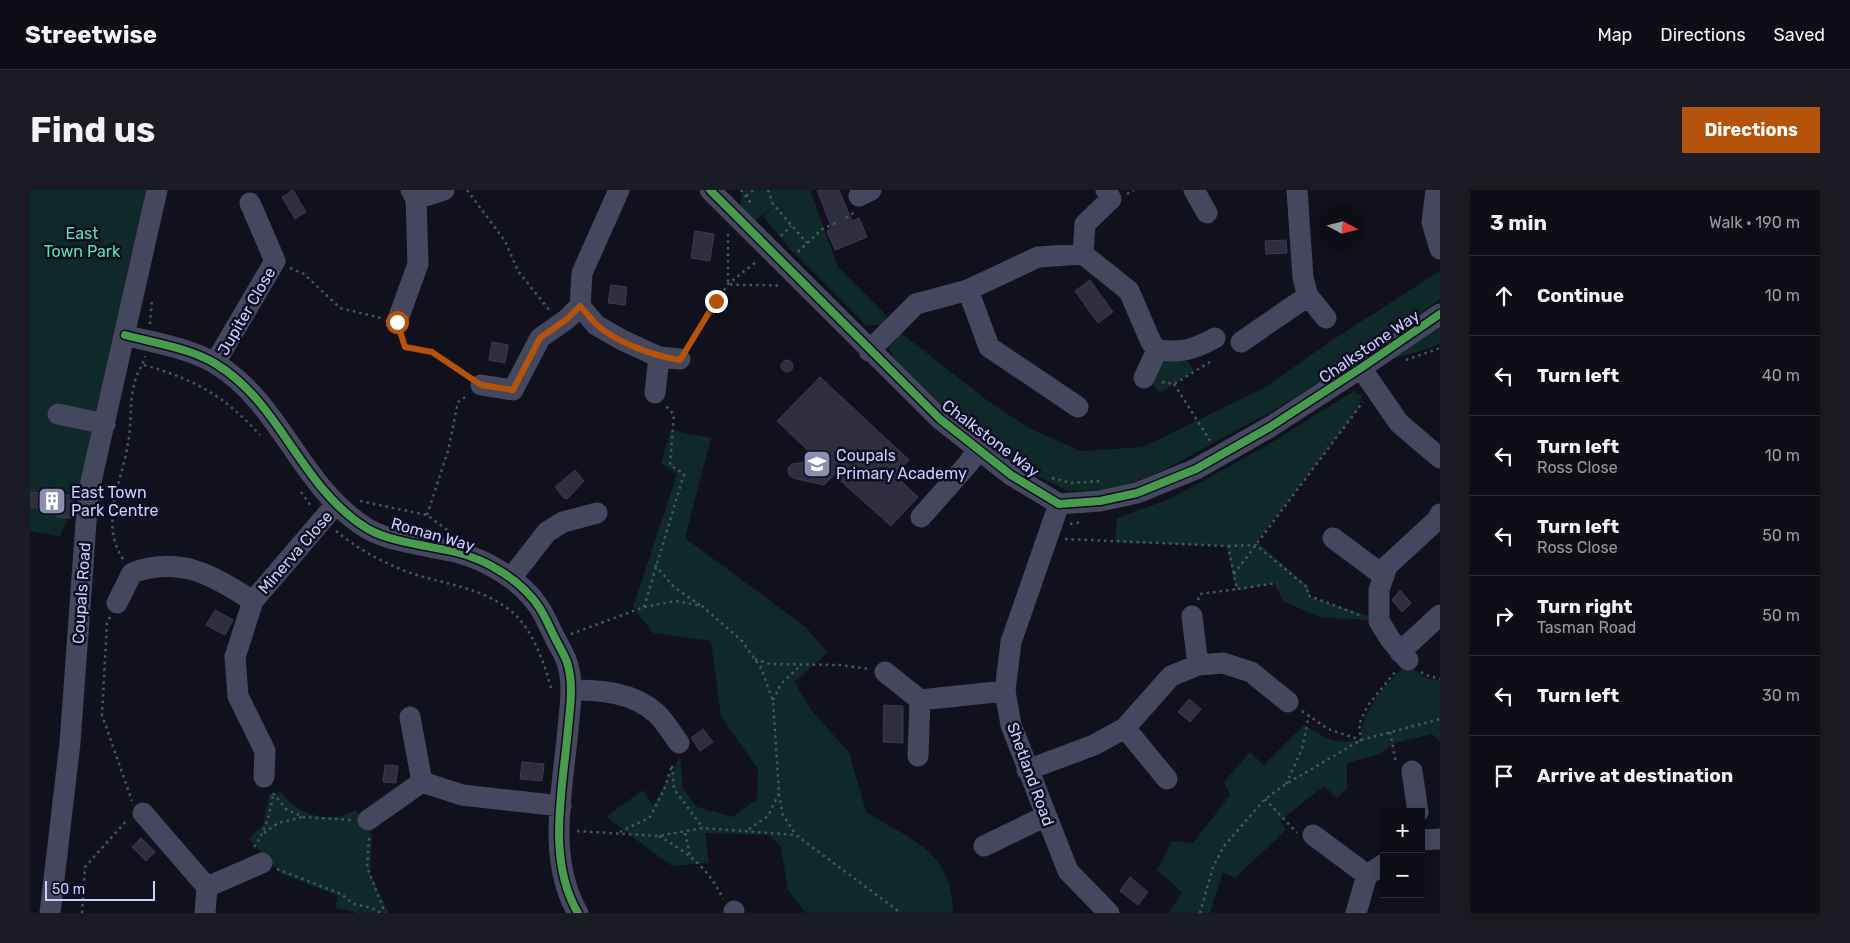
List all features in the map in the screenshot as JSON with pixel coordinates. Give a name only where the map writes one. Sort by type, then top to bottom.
[{"type":"street","name":"Coupals Road","points":[[50,913],[70,743],[88,495],[157,190]]},
{"type":"street","points":[[397,322],[418,264],[414,194],[444,190]]},
{"type":"street","points":[[618,190],[582,273],[580,306],[596,325],[622,340],[670,358],[655,393]]},
{"type":"street","points":[[1083,254],[1085,224],[1111,199],[1106,190]]},
{"type":"street","points":[[1194,190],[1207,212]]},
{"type":"street","points":[[1297,190],[1300,248],[1308,296],[1326,318]]},
{"type":"street","points":[[1436,190],[1432,222],[1440,249]]},
{"type":"street","name":"Chalkstone Way","points":[[728,195],[869,351],[940,419],[1011,475],[1059,504],[1100,501],[1137,493],[1196,469],[1213,446],[1270,427],[1440,314]]},
{"type":"street","name":"Jupiter Close","points":[[216,363],[275,260],[250,203]]},
{"type":"street","points":[[869,351],[916,304],[968,290],[1038,256],[1083,254],[1130,291],[1151,342],[1157,350],[1177,352],[1192,350],[1215,338]]},
{"type":"street","points":[[968,290],[989,347],[1078,407]]},
{"type":"street","points":[[1240,342],[1308,296]]},
{"type":"street","points":[[481,385],[513,390],[540,338],[560,324],[580,306]]},
{"type":"street","name":"Roman Way","points":[[125,334],[179,349],[216,363],[242,383],[267,411],[308,472],[336,504],[368,530],[458,553],[490,566],[511,578],[538,605],[567,662],[562,692],[559,830],[561,868],[570,899],[578,913]]},
{"type":"street","points":[[1144,378],[1157,350]]},
{"type":"street","points":[[1361,368],[1399,423],[1440,458]]},
{"type":"street","points":[[58,414],[105,424]]},
{"type":"street","points":[[921,517],[968,464],[977,450]]},
{"type":"street","name":"Minerva Close","points":[[268,785],[265,751],[238,696],[235,657],[253,601],[336,504]]},
{"type":"street","name":"Shetland Road","points":[[1059,504],[1011,642],[1005,691],[1010,725],[1068,871],[1109,913]]},
{"type":"street","points":[[511,578],[547,532],[563,522],[597,514]]},
{"type":"street","points":[[1440,514],[1437,520],[1387,566],[1380,590],[1379,621],[1404,656],[1440,615]]},
{"type":"street","points":[[1333,538],[1384,576]]},
{"type":"street","name":"Minerva Close","points":[[132,573],[146,568],[171,566],[190,568],[209,574],[253,601]]},
{"type":"street","points":[[114,609],[132,573]]},
{"type":"street","points":[[1192,616],[1198,665]]},
{"type":"street","points":[[1027,770],[1094,745],[1125,728],[1171,676],[1198,665],[1223,663],[1251,672],[1288,702]]},
{"type":"street","points":[[885,672],[920,700],[1005,691]]},
{"type":"street","points":[[562,692],[603,690],[628,696],[656,713],[679,743]]},
{"type":"street","points":[[918,756],[920,700]]},
{"type":"street","points":[[410,717],[422,782]]},
{"type":"street","points":[[1125,728],[1167,780]]},
{"type":"street","points":[[1412,771],[1417,808]]},
{"type":"street","points":[[422,782],[462,795],[561,806]]},
{"type":"street","points":[[368,820],[422,782]]},
{"type":"street","points":[[135,811],[207,887],[205,913]]},
{"type":"street","points":[[984,846],[1046,816]]},
{"type":"street","points":[[1314,835],[1375,869],[1356,913]]},
{"type":"street","points":[[207,887],[257,865]]},
{"type":"path","points":[[467,190],[504,241],[518,271],[536,291],[560,324]]},
{"type":"path","points":[[728,195],[741,190]]},
{"type":"path","points":[[728,195],[754,190]]},
{"type":"path","points":[[768,190],[773,204],[807,243]]},
{"type":"path","points":[[728,195],[755,210]]},
{"type":"path","points":[[793,256],[822,229],[836,223]]},
{"type":"path","points":[[724,226],[728,234],[728,284]]},
{"type":"path","points":[[779,238],[791,226]]},
{"type":"path","points":[[275,260],[304,274],[340,308],[397,322],[405,347],[432,352],[481,385],[458,402],[448,451],[427,515]]},
{"type":"path","points":[[670,358],[728,284],[756,262]]},
{"type":"path","points":[[728,284],[744,285],[755,283],[789,287]]},
{"type":"path","points":[[132,573],[117,550],[113,530],[113,503],[128,443],[135,381],[144,365],[153,290]]},
{"type":"path","points":[[1399,363],[1440,348]]},
{"type":"path","points":[[1144,378],[1174,384],[1210,361]]},
{"type":"path","points":[[144,365],[180,375],[208,390],[236,409],[261,435]]},
{"type":"path","points":[[1174,384],[1213,446]]},
{"type":"path","points":[[644,607],[655,564],[684,474],[670,465],[674,415],[655,393]]},
{"type":"path","points":[[1234,575],[1369,395]]},
{"type":"path","points":[[1044,474],[1071,483],[1108,481]]},
{"type":"path","points":[[298,488],[322,520],[351,544],[398,569],[480,591],[513,612],[532,638],[548,675],[562,692]]},
{"type":"path","points":[[360,501],[427,515],[456,537]]},
{"type":"path","points":[[1059,539],[1228,546],[1256,545],[1308,588],[1307,595],[1379,621]]},
{"type":"path","points":[[1228,546],[1237,589]]},
{"type":"path","points":[[655,564],[674,588],[702,606],[742,641],[760,668],[773,701],[778,793],[783,815],[796,835],[902,913]]},
{"type":"path","points":[[1192,616],[1200,594],[1277,583]]},
{"type":"path","points":[[556,639],[644,607],[676,601],[702,606]]},
{"type":"path","points":[[82,913],[85,867],[135,811],[102,715],[107,624],[114,609]]},
{"type":"path","points":[[1361,740],[1359,724],[1368,705],[1404,656]]},
{"type":"path","points":[[754,659],[770,664],[840,665],[885,672]]},
{"type":"path","points":[[773,701],[781,684],[801,665]]},
{"type":"path","points":[[1288,702],[1328,729],[1361,740]]},
{"type":"path","points":[[1286,784],[1302,749],[1309,715]]},
{"type":"path","points":[[1200,913],[1213,867],[1224,846],[1265,799],[1286,784],[1361,740],[1440,719]]},
{"type":"path","points":[[1390,732],[1398,773],[1412,771]]},
{"type":"path","points":[[619,832],[650,817],[664,790],[672,765],[674,789],[703,828]]},
{"type":"path","points":[[268,785],[286,809],[303,817]]},
{"type":"path","points":[[268,785],[269,816],[264,833],[252,851],[257,865],[317,884],[341,894],[354,904],[372,908],[381,913]]},
{"type":"path","points":[[748,830],[768,816],[778,793]]},
{"type":"path","points":[[1265,799],[1295,833],[1314,835]]},
{"type":"path","points":[[264,833],[278,822],[303,817],[342,821],[368,820],[367,867],[385,913]]},
{"type":"path","points":[[559,830],[619,832],[658,836],[685,833],[703,828],[796,835]]},
{"type":"path","points":[[685,833],[690,855]]},
{"type":"path","points":[[658,836],[690,855],[717,886],[726,904],[734,912]]},
{"type":"green space","name":"East Town Park","points":[[30,190],[146,190],[81,485],[60,537],[30,531]]},
{"type":"green space","points":[[744,190],[810,190],[838,267],[887,316],[882,325],[866,325],[789,248],[763,216],[774,207],[752,222],[746,215],[741,203]]},
{"type":"green space","points":[[1440,271],[1440,299],[1339,371],[1274,410],[1166,469],[1116,490],[1068,491],[1009,462],[960,422],[896,362],[889,348],[901,333],[988,401],[1029,428],[1080,451],[1143,447],[1264,388],[1337,337]]},
{"type":"green space","points":[[1440,317],[1440,343],[1428,349],[1380,362]]},
{"type":"green space","points":[[1159,357],[1187,360],[1194,371],[1160,393],[1152,382]]},
{"type":"green space","points":[[1354,391],[1362,396],[1359,408],[1257,542],[1309,587],[1308,596],[1368,616],[1369,620],[1319,617],[1283,601],[1274,583],[1236,591],[1227,546],[1115,542],[1117,518],[1170,499],[1264,447]]},
{"type":"green space","points":[[671,430],[711,438],[685,538],[807,628],[827,653],[794,682],[812,711],[849,752],[866,812],[914,840],[938,861],[946,875],[951,892],[953,913],[806,913],[788,890],[781,847],[769,835],[705,833],[709,863],[672,866],[606,817],[643,790],[653,806],[680,757],[683,789],[697,807],[732,817],[757,799],[758,769],[721,716],[711,641],[653,633],[633,607],[677,474],[661,463]]},
{"type":"green space","points":[[1407,664],[1424,677],[1440,681],[1440,741],[1432,734],[1392,744],[1380,754],[1347,763],[1347,789],[1337,798],[1324,786],[1280,821],[1286,830],[1235,878],[1223,872],[1210,913],[1169,913],[1182,892],[1157,870],[1172,841],[1193,843],[1230,795],[1224,782],[1250,752],[1264,765],[1304,725],[1338,742],[1361,739],[1365,717],[1376,697]]},
{"type":"green space","points":[[280,792],[296,807],[315,816],[335,817],[346,815],[356,810],[372,835],[370,873],[389,913],[358,913],[335,908],[338,896],[280,873],[249,839],[263,824],[269,794]]},
{"type":"building","points":[[293,190],[306,212],[295,219],[282,197]]},
{"type":"building","points":[[817,190],[839,190],[852,221],[859,218],[867,237],[835,250],[827,231],[832,228]]},
{"type":"building","points":[[695,231],[714,234],[710,261],[691,258]]},
{"type":"building","points":[[1286,240],[1287,253],[1266,254],[1265,241]]},
{"type":"building","points":[[1090,280],[1113,312],[1098,323],[1075,291]]},
{"type":"building","points":[[611,285],[627,287],[625,305],[608,303]]},
{"type":"building","points":[[492,342],[508,345],[505,363],[489,360]]},
{"type":"building","points":[[785,360],[789,360],[793,366],[789,372],[785,372],[781,368],[781,364]]},
{"type":"building","points":[[820,377],[909,460],[895,475],[918,497],[891,526],[834,475],[824,485],[793,478],[789,475],[788,468],[792,464],[818,460],[777,421]]},
{"type":"building","points":[[575,470],[584,481],[567,499],[564,498],[555,487]]},
{"type":"building","name":"East Town Park Centre","points":[[30,492],[74,496],[72,518],[57,517],[58,509],[30,507]]},
{"type":"building","points":[[1400,590],[1411,603],[1402,612],[1392,600]]},
{"type":"building","points":[[215,610],[233,620],[225,635],[206,625]]},
{"type":"building","points":[[1189,699],[1201,709],[1190,722],[1178,712]]},
{"type":"building","points":[[884,705],[903,706],[903,743],[883,742]]},
{"type":"building","points":[[703,729],[713,742],[700,751],[691,738]]},
{"type":"building","points":[[522,762],[544,764],[542,781],[520,779]]},
{"type":"building","points":[[385,765],[398,766],[396,783],[383,782]]},
{"type":"building","points":[[141,838],[155,852],[146,861],[132,847]]},
{"type":"building","points":[[1130,877],[1148,892],[1138,905],[1120,891]]},
{"type":"cycle path","points":[[710,190],[940,419],[1011,475],[1059,504],[1100,501],[1137,493],[1196,469],[1270,427],[1440,314]]},
{"type":"cycle path","points":[[125,335],[206,358],[239,381],[258,401],[325,492],[345,512],[368,529],[387,537],[456,552],[480,560],[502,572],[532,597],[543,614],[567,662],[569,670],[571,687],[559,823],[559,847],[562,870],[568,892],[578,913]]},
{"type":"place","name":"Coupals Primary Academy","points":[[817,464]]},
{"type":"place","name":"East Town Park Centre","points":[[52,501]]},
{"type":"route","points":[[397,322],[405,347],[432,352],[481,385],[513,390],[540,338],[567,319],[580,306],[596,325],[622,340],[659,356],[680,360],[716,301]]}]
